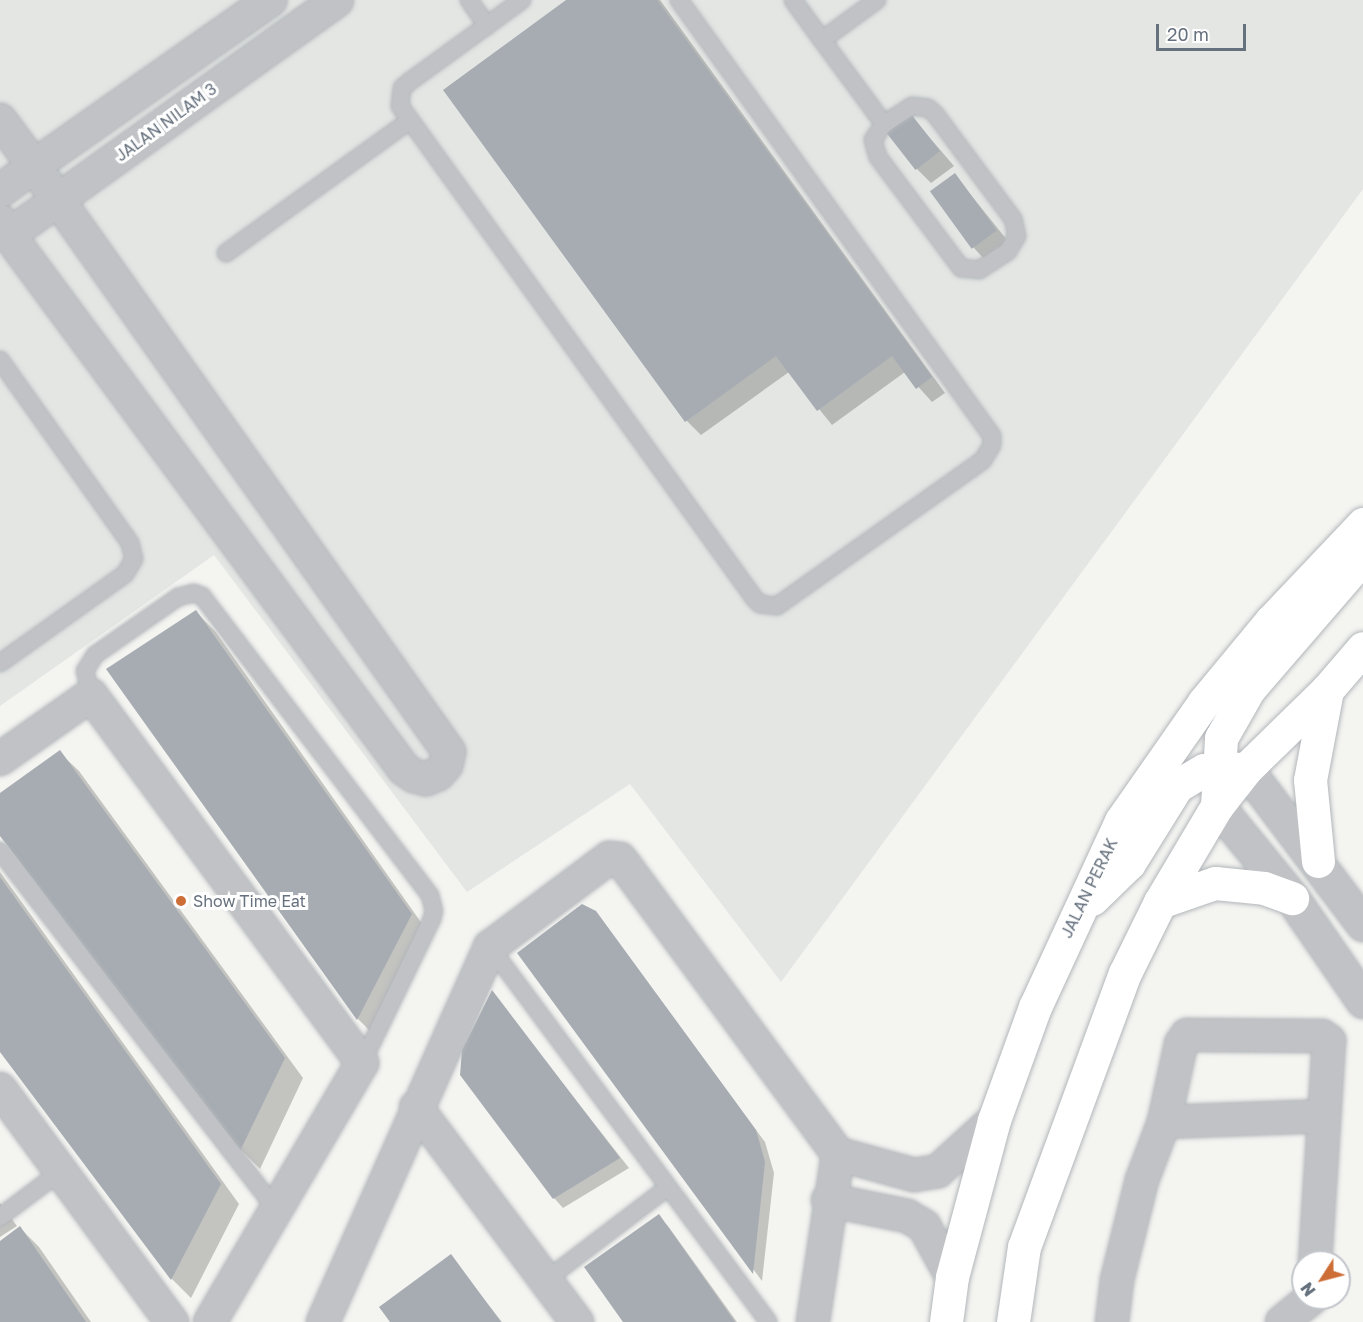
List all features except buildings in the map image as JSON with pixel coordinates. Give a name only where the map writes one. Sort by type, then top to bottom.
[{"type":"main road","name":"JALAN PERAK","points":[[946,1322],[952,1277],[994,1119],[1035,1007],[1074,917],[1121,820],[1204,702],[1271,621],[1363,524]]},
{"type":"main road","points":[[1232,769],[1221,738],[1249,688],[1363,557]]},
{"type":"main road","points":[[1013,1322],[1024,1247],[1125,973],[1160,902],[1217,806],[1232,769],[1327,690],[1363,648]]},
{"type":"main road","points":[[1318,861],[1310,780],[1327,690]]},
{"type":"main road","points":[[1074,917],[1129,863],[1177,786],[1204,770],[1232,769]]},
{"type":"main road","points":[[1160,902],[1215,883],[1264,888],[1292,898]]},
{"type":"street","points":[[0,191],[270,0]]},
{"type":"street","name":"JALAN NILAM 3","points":[[4,228],[58,200],[337,0]]},
{"type":"street","points":[[0,120],[449,752],[446,765],[438,774],[426,779],[414,776],[404,769],[4,228]]},
{"type":"street","points":[[0,759],[91,695],[362,1063],[210,1322]]},
{"type":"street","points":[[1232,769],[1318,861],[1363,924]]},
{"type":"street","points":[[1217,806],[1292,898],[1363,1001]]},
{"type":"street","points":[[323,1322],[416,1107],[490,947],[600,861],[620,859],[838,1154],[914,1175],[938,1171],[994,1119]]},
{"type":"street","points":[[1112,1322],[1117,1280],[1142,1180],[1164,1122],[1181,1044],[1187,1035],[1322,1036],[1329,1041],[1316,1250]]},
{"type":"street","points":[[0,1089],[172,1322]]},
{"type":"street","points":[[416,1107],[577,1322]]},
{"type":"street","points":[[1164,1122],[1324,1116]]},
{"type":"street","points":[[813,1322],[828,1200],[838,1154]]},
{"type":"street","points":[[828,1200],[907,1215],[924,1226],[952,1277]]},
{"type":"street","points":[[1282,1322],[1298,1310]]},
{"type":"lane","points":[[469,0],[487,26]]},
{"type":"lane","points":[[522,0],[402,88],[400,106],[754,598],[768,606],[785,603],[983,460],[992,445],[992,436],[679,0]]},
{"type":"lane","points":[[793,0],[884,124]]},
{"type":"lane","points":[[822,40],[878,0]]},
{"type":"lane","points":[[912,106],[928,108],[935,114],[1012,219],[1017,236],[1008,251],[979,270],[961,268],[955,262],[878,157],[873,140],[884,124],[912,106]]},
{"type":"lane","points":[[226,253],[409,121]]},
{"type":"lane","points":[[0,360],[130,543],[134,559],[125,574],[0,663]]},
{"type":"lane","points":[[91,695],[85,671],[95,655],[178,597],[194,593],[202,597],[430,895],[432,919],[362,1063]]},
{"type":"lane","points":[[0,851],[276,1209]]},
{"type":"lane","points":[[490,947],[768,1322]]},
{"type":"lane","points":[[0,1216],[61,1171]]},
{"type":"lane","points":[[546,1280],[668,1187]]},
{"type":"shaded area","points":[[0,0],[1363,0],[1363,189],[781,982],[630,784],[467,892],[214,555],[0,706]]},
{"type":"place","name":"Show Time Eat","points":[[181,901]]}]
